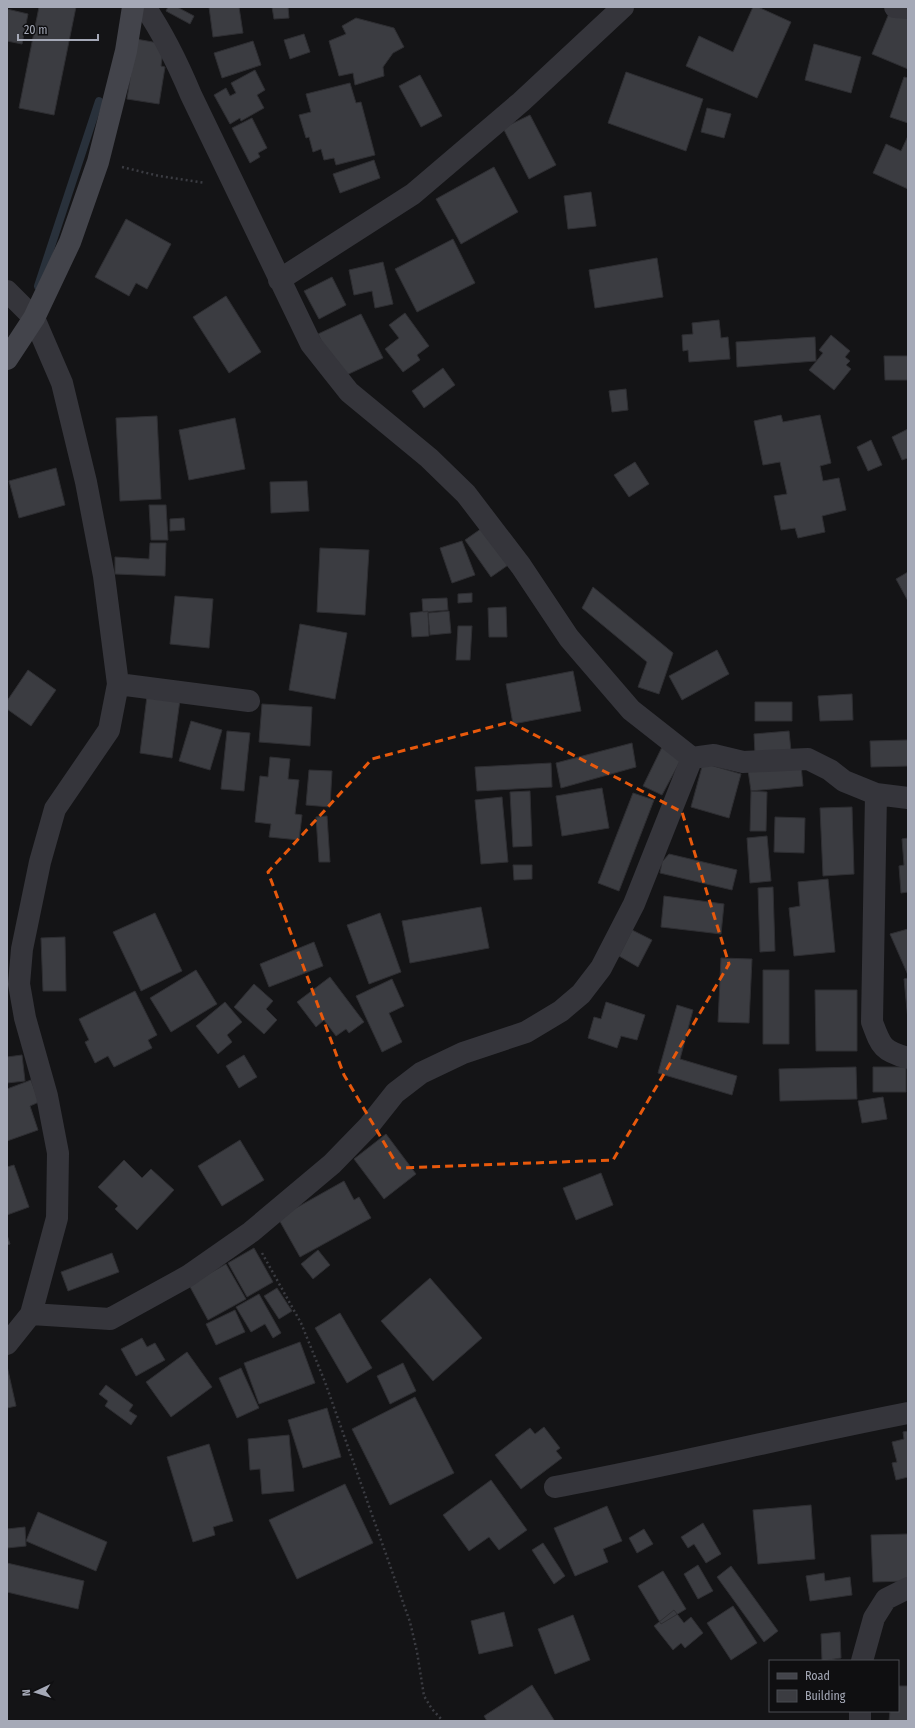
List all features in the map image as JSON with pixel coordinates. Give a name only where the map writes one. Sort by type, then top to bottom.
[{"type":"main road","points":[[7,359],[34,318],[70,242],[98,162],[126,51],[133,7]]},
{"type":"street","points":[[145,7],[158,26],[175,57],[191,95],[312,344],[349,392],[430,458],[466,494],[521,566],[568,638],[631,710],[692,758],[714,755],[743,762],[808,759],[830,770],[844,781],[876,794],[908,798]]},
{"type":"street","points":[[280,280],[413,194],[521,102],[623,7]]},
{"type":"street","points":[[895,7],[908,8]]},
{"type":"street","points":[[7,291],[34,318],[62,383],[86,482],[105,584],[118,684],[109,730],[55,809],[40,862],[22,949],[19,984],[25,1018],[47,1096],[58,1153],[57,1218],[31,1314],[7,1344]]},
{"type":"street","points":[[118,684],[249,701]]},
{"type":"street","points":[[31,1314],[110,1319],[188,1276],[251,1232],[332,1164],[368,1127],[395,1093],[421,1073],[463,1053],[526,1032],[561,1011],[581,994],[601,968],[634,904],[692,758]]},
{"type":"street","points":[[876,794],[872,1022],[879,1041],[891,1054],[908,1058]]},
{"type":"street","points":[[555,1487],[622,1475],[774,1440],[908,1413]]},
{"type":"street","points":[[862,1660],[874,1618],[886,1599],[908,1588]]},
{"type":"path","points":[[98,162],[159,176],[235,187]]},
{"type":"path","points":[[251,1232],[301,1323],[326,1382],[410,1622],[417,1652],[424,1696],[432,1709],[443,1721]]},
{"type":"highlighted area","points":[[510,722],[682,812],[729,964],[613,1160],[399,1168],[344,1075],[268,872],[372,759]]},
{"type":"building","points":[[39,7],[76,7],[54,115],[19,108]]},
{"type":"building","points":[[168,7],[177,7],[194,16],[190,24],[166,11]]},
{"type":"building","points":[[209,7],[239,7],[243,33],[213,37]]},
{"type":"building","points":[[272,7],[288,7],[289,18],[274,19]]},
{"type":"building","points":[[753,7],[758,7],[791,22],[757,98],[686,66],[699,36],[733,52]]},
{"type":"building","points":[[7,9],[28,14],[22,44],[7,41]]},
{"type":"building","points":[[890,11],[908,18],[908,69],[872,54]]},
{"type":"building","points":[[356,18],[394,28],[404,47],[393,53],[383,67],[384,76],[355,85],[353,73],[339,76],[329,41],[346,34],[342,26]]},
{"type":"building","points":[[304,34],[310,52],[290,59],[284,40]]},
{"type":"building","points":[[136,39],[164,44],[161,66],[165,67],[159,104],[127,99]]},
{"type":"building","points":[[253,41],[261,65],[222,78],[214,53]]},
{"type":"building","points":[[814,44],[861,57],[851,93],[805,80]]},
{"type":"building","points":[[255,70],[265,90],[257,95],[264,108],[241,121],[240,118],[230,124],[214,95],[226,88],[230,96],[236,93],[231,83]]},
{"type":"building","points":[[626,72],[703,99],[686,151],[608,123]]},
{"type":"building","points":[[420,75],[442,116],[421,127],[399,86]]},
{"type":"building","points":[[904,77],[908,78],[908,123],[890,117]]},
{"type":"building","points":[[350,83],[356,103],[361,102],[375,155],[336,165],[334,158],[324,160],[321,149],[313,152],[309,137],[306,138],[299,115],[311,112],[306,94]]},
{"type":"building","points":[[707,108],[731,114],[724,138],[701,132]]},
{"type":"building","points":[[530,115],[556,165],[529,179],[503,128]]},
{"type":"building","points":[[252,118],[267,148],[258,153],[260,157],[250,163],[232,128]]},
{"type":"building","points":[[908,136],[908,189],[873,173],[886,144],[901,151]]},
{"type":"building","points":[[374,160],[380,178],[340,193],[333,174]]},
{"type":"building","points":[[494,167],[518,212],[461,244],[436,199]]},
{"type":"building","points":[[591,192],[596,226],[568,229],[564,196]]},
{"type":"building","points":[[126,219],[171,244],[147,289],[136,283],[129,296],[95,277]]},
{"type":"building","points":[[453,239],[475,283],[417,312],[395,269]]},
{"type":"building","points":[[657,258],[663,297],[595,308],[589,270]]},
{"type":"building","points":[[383,262],[393,304],[375,308],[372,291],[354,295],[349,270]]},
{"type":"building","points":[[332,277],[346,305],[319,319],[304,291]]},
{"type":"building","points":[[226,296],[261,352],[229,373],[193,317]]},
{"type":"building","points":[[405,313],[429,346],[417,355],[420,360],[403,372],[385,349],[399,338],[389,325]]},
{"type":"building","points":[[361,314],[383,358],[340,378],[318,334]]},
{"type":"building","points":[[719,320],[721,338],[728,337],[730,359],[689,362],[688,350],[683,351],[682,335],[693,334],[692,323]]},
{"type":"building","points":[[831,335],[850,351],[845,357],[850,361],[846,365],[851,369],[834,390],[809,370],[823,353],[819,350]]},
{"type":"building","points":[[815,337],[816,361],[737,367],[736,342]]},
{"type":"building","points":[[884,356],[908,356],[908,380],[885,380]]},
{"type":"building","points":[[443,368],[455,385],[424,408],[412,391]]},
{"type":"building","points":[[626,389],[628,410],[612,412],[609,391]]},
{"type":"building","points":[[781,415],[783,422],[820,415],[831,463],[820,466],[823,481],[839,478],[846,510],[822,516],[825,532],[798,538],[795,528],[781,530],[774,496],[787,494],[780,462],[763,465],[754,421]]},
{"type":"building","points":[[157,416],[161,499],[120,501],[116,418]]},
{"type":"building","points":[[235,418],[245,469],[189,480],[179,430]]},
{"type":"building","points":[[908,429],[908,458],[902,460],[892,437]]},
{"type":"building","points":[[871,440],[882,465],[868,471],[857,447]]},
{"type":"building","points":[[635,462],[649,484],[629,497],[614,475]]},
{"type":"building","points":[[56,468],[65,505],[19,518],[9,481]]},
{"type":"building","points":[[307,481],[309,511],[271,513],[270,482]]},
{"type":"building","points":[[149,505],[166,505],[168,540],[151,540]]},
{"type":"building","points":[[184,518],[185,530],[170,531],[170,519]]},
{"type":"building","points":[[485,526],[511,563],[491,577],[465,540]]},
{"type":"building","points":[[462,541],[475,575],[452,583],[440,548]]},
{"type":"building","points":[[150,543],[166,543],[165,576],[115,574],[115,557],[149,559]]},
{"type":"building","points":[[320,548],[369,550],[365,615],[317,612]]},
{"type":"building","points":[[908,572],[908,601],[896,579]]},
{"type":"building","points":[[593,587],[673,653],[659,694],[638,687],[647,662],[582,608]]},
{"type":"building","points":[[472,593],[472,602],[458,603],[458,594]]},
{"type":"building","points":[[175,596],[213,599],[209,648],[170,644]]},
{"type":"building","points":[[447,598],[448,610],[423,612],[422,599]]},
{"type":"building","points":[[506,607],[507,637],[489,637],[488,608]]},
{"type":"building","points":[[428,611],[429,636],[412,637],[410,613]]},
{"type":"building","points":[[449,611],[451,633],[430,635],[428,613]]},
{"type":"building","points":[[300,624],[347,633],[335,699],[289,690]]},
{"type":"building","points":[[458,626],[472,626],[470,660],[456,660]]},
{"type":"building","points":[[717,650],[729,674],[682,700],[669,676]]},
{"type":"building","points":[[28,670],[56,690],[31,726],[7,709],[7,701]]},
{"type":"building","points":[[573,671],[581,711],[513,724],[506,684]]},
{"type":"building","points":[[852,694],[853,720],[820,721],[818,696]]},
{"type":"building","points":[[147,696],[180,700],[172,758],[140,753]]},
{"type":"building","points":[[755,702],[792,702],[792,721],[755,721]]},
{"type":"building","points":[[262,704],[312,707],[310,746],[259,742]]},
{"type":"building","points":[[191,721],[222,730],[210,770],[179,761]]},
{"type":"building","points":[[227,731],[250,733],[244,791],[221,789]]},
{"type":"building","points":[[789,731],[791,751],[755,754],[754,734]]},
{"type":"building","points":[[908,740],[908,766],[871,767],[870,741]]},
{"type":"building","points":[[632,743],[636,767],[561,788],[556,763]]},
{"type":"building","points":[[664,743],[684,754],[662,795],[643,786]]},
{"type":"building","points":[[270,757],[290,759],[288,779],[299,780],[295,814],[302,815],[299,840],[269,837],[271,824],[255,822],[260,776],[268,777]]},
{"type":"building","points":[[551,763],[552,787],[477,791],[475,767]]},
{"type":"building","points":[[703,763],[741,774],[729,818],[691,807]]},
{"type":"building","points":[[801,765],[803,786],[751,791],[748,770]]},
{"type":"building","points":[[309,770],[332,771],[330,807],[306,805]]},
{"type":"building","points":[[602,788],[609,828],[562,836],[556,796]]},
{"type":"building","points":[[530,791],[532,846],[513,847],[510,792]]},
{"type":"building","points":[[751,791],[767,792],[766,831],[750,831]]},
{"type":"building","points":[[633,793],[654,800],[619,891],[598,883]]},
{"type":"building","points":[[502,797],[508,862],[481,864],[475,800]]},
{"type":"building","points":[[852,807],[854,874],[823,876],[820,808]]},
{"type":"building","points":[[327,816],[330,862],[319,862],[316,817]]},
{"type":"building","points":[[775,817],[805,818],[804,853],[774,852]]},
{"type":"building","points":[[767,836],[771,881],[750,883],[747,838]]},
{"type":"building","points":[[908,838],[908,892],[901,893],[899,866],[904,865],[902,839]]},
{"type":"building","points":[[669,854],[737,870],[732,890],[660,873],[662,862]]},
{"type":"building","points":[[513,865],[532,865],[532,879],[514,880]]},
{"type":"building","points":[[828,879],[835,952],[794,956],[789,908],[800,906],[798,882]]},
{"type":"building","points":[[773,887],[775,951],[760,952],[758,888]]},
{"type":"building","points":[[664,896],[724,904],[721,934],[661,927]]},
{"type":"building","points":[[481,907],[489,948],[410,963],[402,921]]},
{"type":"building","points":[[155,913],[182,971],[141,991],[113,932]]},
{"type":"building","points":[[380,913],[401,972],[369,984],[347,925]]},
{"type":"building","points":[[908,929],[908,975],[890,934]]},
{"type":"building","points":[[632,930],[652,940],[638,967],[619,956]]},
{"type":"building","points":[[65,937],[66,991],[43,991],[41,938]]},
{"type":"building","points":[[314,942],[323,966],[269,987],[260,964]]},
{"type":"building","points":[[721,958],[752,959],[749,1023],[718,1022]]},
{"type":"building","points":[[196,970],[217,1004],[171,1032],[150,998]]},
{"type":"building","points":[[763,970],[789,970],[789,1044],[763,1044]]},
{"type":"building","points":[[330,977],[364,1022],[349,1033],[346,1029],[336,1036],[324,1020],[316,1027],[297,1002]]},
{"type":"building","points":[[908,978],[908,1020],[904,979]]},
{"type":"building","points":[[392,979],[404,1006],[389,1013],[402,1042],[382,1052],[356,996]]},
{"type":"building","points":[[254,984],[273,1001],[266,1009],[277,1020],[264,1034],[234,1007]]},
{"type":"building","points":[[815,990],[857,990],[857,1051],[816,1051]]},
{"type":"building","points":[[135,991],[157,1035],[148,1040],[152,1048],[114,1067],[108,1056],[95,1063],[85,1042],[89,1040],[79,1019]]},
{"type":"building","points":[[225,1002],[242,1022],[227,1035],[232,1042],[218,1054],[196,1026]]},
{"type":"building","points":[[606,1002],[645,1015],[637,1040],[621,1036],[617,1048],[588,1038],[594,1017],[601,1019]]},
{"type":"building","points":[[677,1005],[693,1010],[680,1059],[737,1076],[732,1095],[658,1073]]},
{"type":"building","points":[[22,1055],[25,1081],[7,1083],[7,1057]]},
{"type":"building","points":[[244,1055],[257,1077],[239,1088],[226,1066]]},
{"type":"building","points":[[856,1067],[857,1099],[780,1101],[779,1069]]},
{"type":"building","points":[[873,1067],[906,1067],[906,1092],[873,1092]]},
{"type":"building","points":[[31,1080],[39,1102],[30,1106],[38,1130],[7,1141],[7,1089]]},
{"type":"building","points":[[883,1097],[887,1119],[862,1123],[858,1101]]},
{"type":"building","points":[[386,1134],[416,1174],[384,1199],[354,1159]]},
{"type":"building","points":[[240,1140],[264,1180],[222,1206],[198,1166]]},
{"type":"building","points":[[124,1160],[142,1178],[151,1169],[174,1190],[137,1230],[115,1209],[118,1206],[98,1187]]},
{"type":"building","points":[[14,1165],[29,1207],[7,1215],[7,1167]]},
{"type":"building","points":[[601,1173],[613,1205],[576,1220],[563,1188]]},
{"type":"building","points":[[344,1181],[354,1200],[359,1197],[371,1218],[300,1257],[278,1218]]},
{"type":"building","points":[[7,1235],[10,1244],[7,1245]]},
{"type":"building","points":[[254,1248],[273,1282],[247,1297],[228,1263]]},
{"type":"building","points":[[318,1250],[330,1265],[313,1279],[301,1264]]},
{"type":"building","points":[[112,1253],[119,1272],[68,1291],[61,1272]]},
{"type":"building","points":[[226,1264],[246,1299],[208,1320],[189,1285]]},
{"type":"building","points":[[430,1278],[482,1338],[433,1381],[381,1321]]},
{"type":"building","points":[[277,1288],[292,1311],[279,1319],[264,1296]]},
{"type":"building","points":[[259,1294],[281,1333],[273,1338],[265,1324],[251,1332],[236,1307]]},
{"type":"building","points":[[235,1310],[245,1332],[216,1345],[206,1324]]},
{"type":"building","points":[[340,1313],[372,1368],[347,1383],[315,1328]]},
{"type":"building","points":[[142,1338],[147,1347],[155,1343],[165,1360],[136,1376],[121,1349]]},
{"type":"building","points":[[300,1342],[315,1383],[259,1404],[244,1363]]},
{"type":"building","points":[[187,1352],[212,1387],[171,1417],[146,1382]]},
{"type":"building","points":[[403,1363],[416,1391],[390,1404],[377,1376]]},
{"type":"building","points":[[7,1366],[16,1406],[7,1408]]},
{"type":"building","points":[[241,1368],[259,1408],[237,1418],[219,1378]]},
{"type":"building","points":[[106,1385],[133,1405],[129,1411],[137,1416],[131,1425],[105,1406],[108,1401],[99,1394]]},
{"type":"building","points":[[415,1397],[454,1473],[390,1505],[352,1429]]},
{"type":"building","points":[[327,1408],[341,1457],[303,1468],[288,1420]]},
{"type":"building","points":[[544,1427],[560,1448],[556,1451],[562,1458],[521,1489],[495,1455],[530,1428],[535,1434]]},
{"type":"building","points":[[908,1431],[908,1477],[896,1480],[892,1463],[897,1462],[892,1442],[904,1439],[903,1432]]},
{"type":"building","points":[[289,1435],[294,1491],[262,1494],[260,1469],[250,1470],[248,1439]]},
{"type":"building","points":[[209,1444],[233,1521],[213,1527],[215,1535],[193,1542],[167,1457]]},
{"type":"building","points":[[491,1480],[527,1530],[499,1550],[489,1537],[469,1551],[443,1515]]},
{"type":"building","points":[[345,1484],[373,1543],[297,1579],[269,1520]]},
{"type":"building","points":[[811,1505],[815,1559],[758,1564],[753,1510]]},
{"type":"building","points":[[607,1506],[622,1541],[603,1549],[608,1562],[575,1576],[554,1528]]},
{"type":"building","points":[[38,1512],[107,1542],[96,1571],[26,1541]]},
{"type":"building","points":[[703,1523],[721,1554],[706,1563],[694,1544],[688,1548],[681,1537]]},
{"type":"building","points":[[25,1527],[26,1546],[7,1548],[7,1529]]},
{"type":"building","points":[[644,1529],[653,1544],[637,1553],[629,1538]]},
{"type":"building","points":[[908,1534],[908,1581],[873,1582],[871,1535]]},
{"type":"building","points":[[543,1543],[565,1576],[554,1584],[532,1550]]},
{"type":"building","points":[[7,1563],[84,1581],[78,1609],[7,1592]]},
{"type":"building","points":[[698,1565],[713,1591],[698,1599],[684,1574]]},
{"type":"building","points":[[731,1566],[778,1631],[764,1642],[717,1577]]},
{"type":"building","points":[[663,1571],[686,1609],[661,1624],[638,1586]]},
{"type":"building","points":[[824,1573],[825,1581],[850,1577],[852,1595],[810,1601],[806,1576]]},
{"type":"building","points":[[733,1606],[757,1643],[731,1660],[707,1623]]},
{"type":"building","points":[[674,1610],[684,1623],[691,1617],[703,1633],[685,1648],[681,1643],[673,1650],[654,1626]]},
{"type":"building","points":[[504,1612],[513,1646],[479,1654],[471,1621]]},
{"type":"building","points":[[573,1615],[590,1660],[555,1674],[538,1629]]},
{"type":"building","points":[[840,1632],[841,1658],[822,1660],[821,1634]]},
{"type":"building","points":[[532,1685],[554,1720],[487,1721],[484,1716]]},
{"type":"building","points":[[899,1686],[908,1686],[908,1721],[889,1721],[890,1712],[899,1712]]},
{"type":"waterway","points":[[38,286],[99,101]]}]
